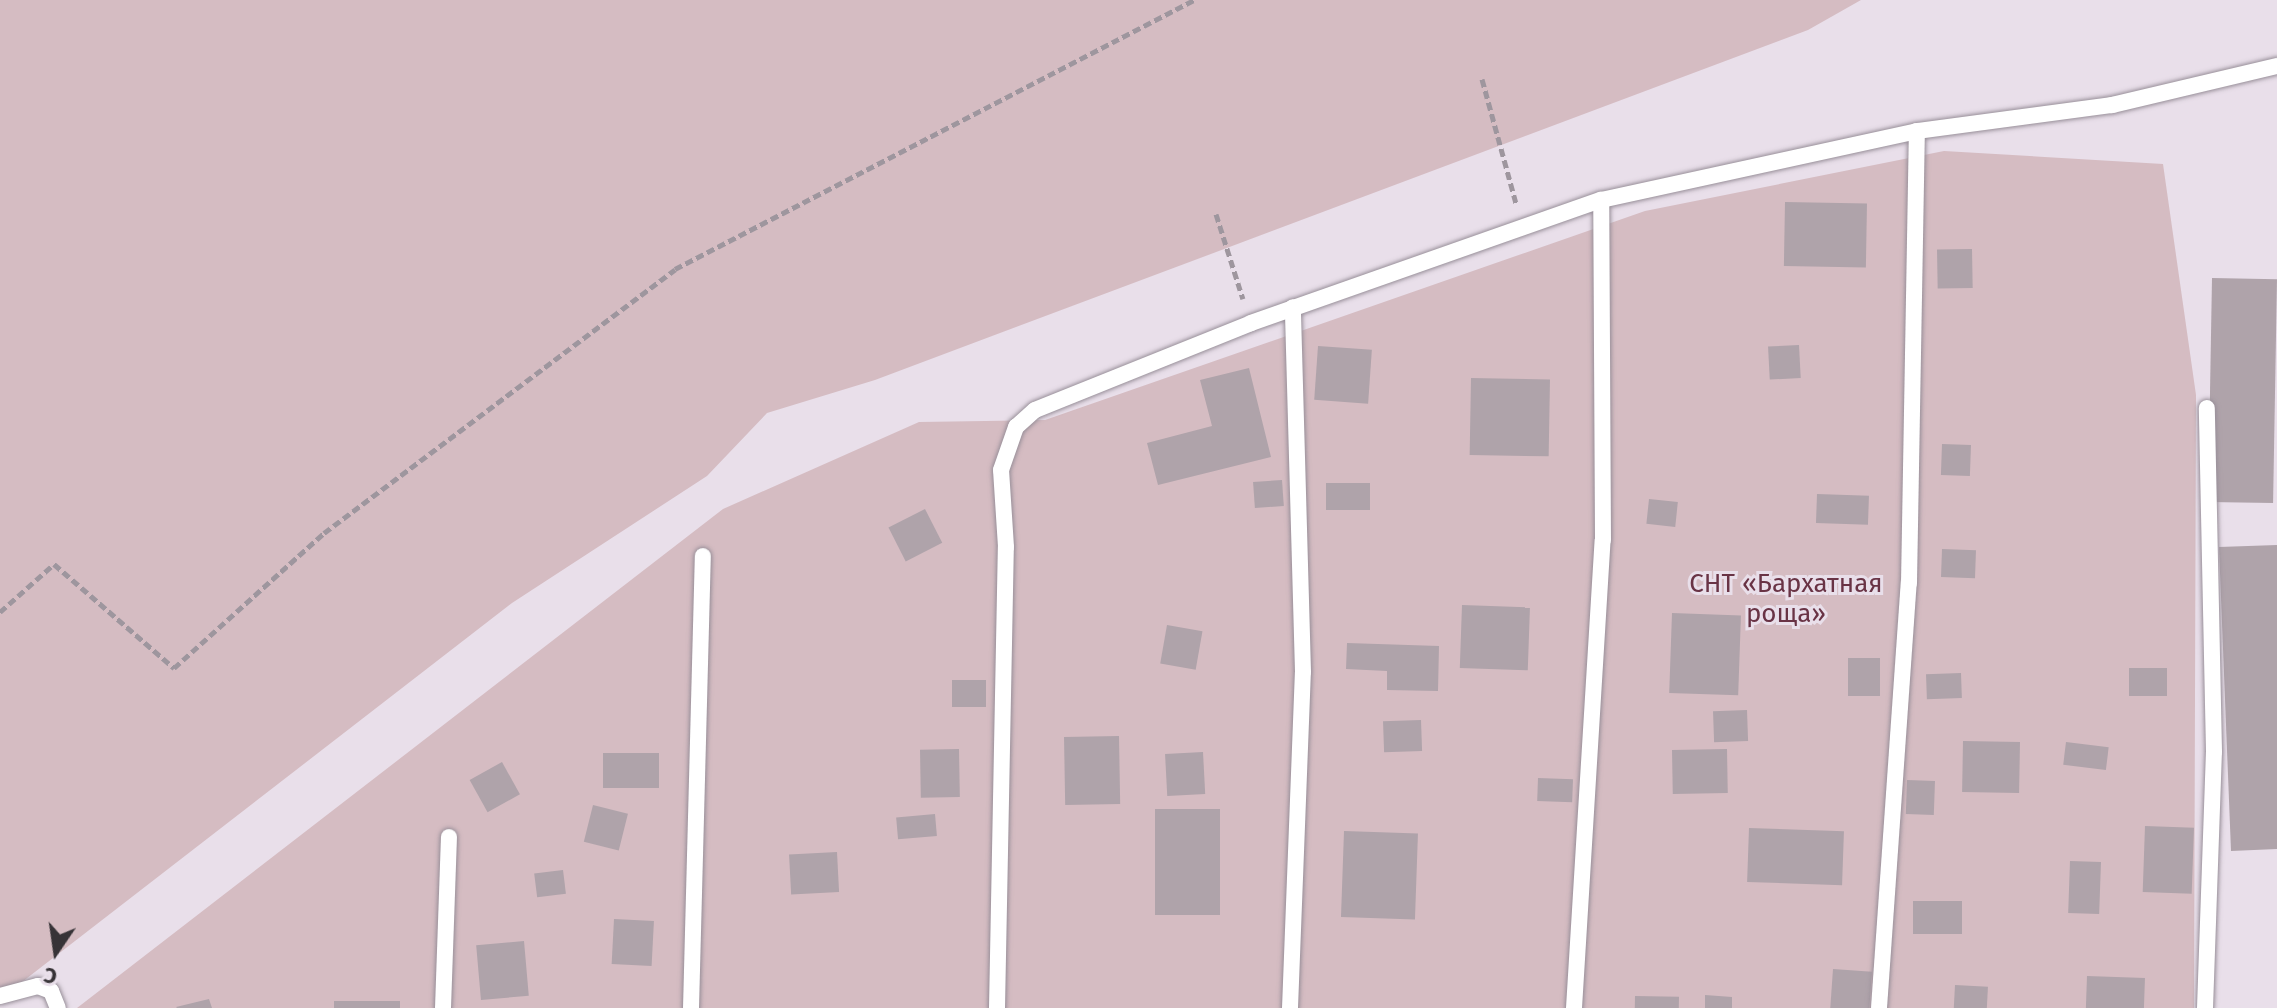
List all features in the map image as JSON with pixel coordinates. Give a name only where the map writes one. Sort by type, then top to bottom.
[{"type":"lane","points":[[997,1008],[1006,547],[1001,470],[1011,441],[1035,410],[1293,307],[1521,223],[1601,200],[1917,131],[2112,105],[2277,66]]},
{"type":"lane","points":[[1879,1008],[1911,537],[1917,131]]},
{"type":"lane","points":[[1574,1008],[1603,540],[1601,200]]},
{"type":"lane","points":[[1290,1008],[1303,672],[1293,307]]},
{"type":"lane","points":[[2205,1008],[2214,752],[2207,408]]},
{"type":"lane","points":[[691,1008],[703,556]]},
{"type":"lane","points":[[443,1008],[449,837]]},
{"type":"lane","points":[[0,996],[38,986],[51,991],[58,1008]]},
{"type":"path","points":[[0,612],[54,564],[174,668],[324,533],[675,269],[1194,0]]},
{"type":"path","points":[[1482,79],[1521,223]]},
{"type":"path","points":[[1216,214],[1251,323]]},
{"type":"green space","points":[[0,0],[1861,0],[1808,30],[875,380],[767,413],[707,476],[512,603],[0,999]]},
{"type":"green space","name":"СНТ «Бархатная роща»","points":[[1944,151],[2163,164],[2196,395],[2194,1008],[77,1008],[723,509],[919,422],[1045,420],[1645,211]]},
{"type":"building","points":[[1785,202],[1867,203],[1866,267],[1784,266]]},
{"type":"building","points":[[1972,249],[1973,288],[1938,289],[1937,250]]},
{"type":"building","points":[[2212,278],[2277,279],[2273,503],[2208,502]]},
{"type":"building","points":[[1799,345],[1801,378],[1770,380],[1768,347]]},
{"type":"building","points":[[1318,346],[1372,350],[1368,404],[1314,400]]},
{"type":"building","points":[[1249,368],[1271,457],[1158,485],[1147,443],[1212,426],[1200,380]]},
{"type":"building","points":[[1471,378],[1550,379],[1549,456],[1470,455]]},
{"type":"building","points":[[1942,444],[1971,445],[1970,476],[1941,475]]},
{"type":"building","points":[[1282,480],[1284,506],[1255,508],[1253,482]]},
{"type":"building","points":[[1326,483],[1370,483],[1370,510],[1326,510]]},
{"type":"building","points":[[1817,494],[1869,496],[1868,525],[1816,523]]},
{"type":"building","points":[[1649,499],[1678,502],[1675,527],[1646,524]]},
{"type":"building","points":[[925,509],[942,543],[906,561],[888,528]]},
{"type":"building","points":[[2277,545],[2277,849],[2231,851],[2219,547]]},
{"type":"building","points":[[1942,549],[1976,550],[1975,578],[1941,577]]},
{"type":"building","points":[[1462,605],[1530,607],[1528,670],[1460,668]]},
{"type":"building","points":[[1672,613],[1741,615],[1738,695],[1669,693]]},
{"type":"building","points":[[1167,625],[1202,631],[1196,670],[1160,663]]},
{"type":"building","points":[[1347,643],[1439,646],[1438,691],[1387,690],[1387,671],[1346,669]]},
{"type":"building","points":[[1848,658],[1880,658],[1880,696],[1848,696]]},
{"type":"building","points":[[2129,668],[2167,668],[2167,696],[2129,696]]},
{"type":"building","points":[[1961,673],[1962,698],[1927,699],[1926,674]]},
{"type":"building","points":[[952,680],[986,680],[986,707],[952,707]]},
{"type":"building","points":[[1747,710],[1748,741],[1714,742],[1713,711]]},
{"type":"building","points":[[1421,720],[1422,751],[1384,752],[1383,721]]},
{"type":"building","points":[[1119,736],[1120,804],[1065,805],[1064,737]]},
{"type":"building","points":[[1963,741],[2020,742],[2019,793],[1962,792]]},
{"type":"building","points":[[2066,742],[2109,747],[2106,770],[2063,765]]},
{"type":"building","points":[[959,749],[960,797],[921,798],[920,750]]},
{"type":"building","points":[[1727,749],[1728,793],[1673,794],[1672,750]]},
{"type":"building","points":[[1203,752],[1205,794],[1167,796],[1165,754]]},
{"type":"building","points":[[603,753],[659,753],[659,788],[603,788]]},
{"type":"building","points":[[502,762],[520,794],[488,812],[470,780]]},
{"type":"building","points":[[1538,778],[1573,779],[1572,802],[1537,801]]},
{"type":"building","points":[[1907,780],[1935,781],[1934,815],[1906,814]]},
{"type":"building","points":[[593,805],[628,814],[619,851],[584,842]]},
{"type":"building","points":[[1155,809],[1220,809],[1220,915],[1155,915]]},
{"type":"building","points":[[935,814],[937,836],[898,839],[896,817]]},
{"type":"building","points":[[2145,826],[2194,828],[2192,894],[2143,892]]},
{"type":"building","points":[[1749,828],[1844,831],[1842,885],[1747,882]]},
{"type":"building","points":[[1344,831],[1418,834],[1415,920],[1341,917]]},
{"type":"building","points":[[837,852],[839,892],[791,894],[789,855]]},
{"type":"building","points":[[2070,861],[2101,862],[2099,914],[2068,913]]},
{"type":"building","points":[[563,870],[566,894],[537,897],[534,874]]},
{"type":"building","points":[[1913,901],[1962,901],[1962,934],[1913,934]]},
{"type":"building","points":[[614,919],[654,921],[652,966],[612,964]]},
{"type":"building","points":[[524,941],[529,996],[481,1000],[476,945]]},
{"type":"building","points":[[1833,969],[1872,972],[1869,1008],[1830,1008]]},
{"type":"building","points":[[2087,976],[2145,978],[2144,1008],[2086,1008]]},
{"type":"building","points":[[1955,985],[1988,987],[1987,1008],[1954,1008]]},
{"type":"building","points":[[1705,995],[1732,997],[1732,1008],[1705,1008]]},
{"type":"building","points":[[1635,996],[1679,997],[1679,1008],[1635,1008]]},
{"type":"building","points":[[209,999],[212,1008],[176,1007]]},
{"type":"building","points":[[334,1001],[400,1001],[400,1008],[334,1008]]}]
